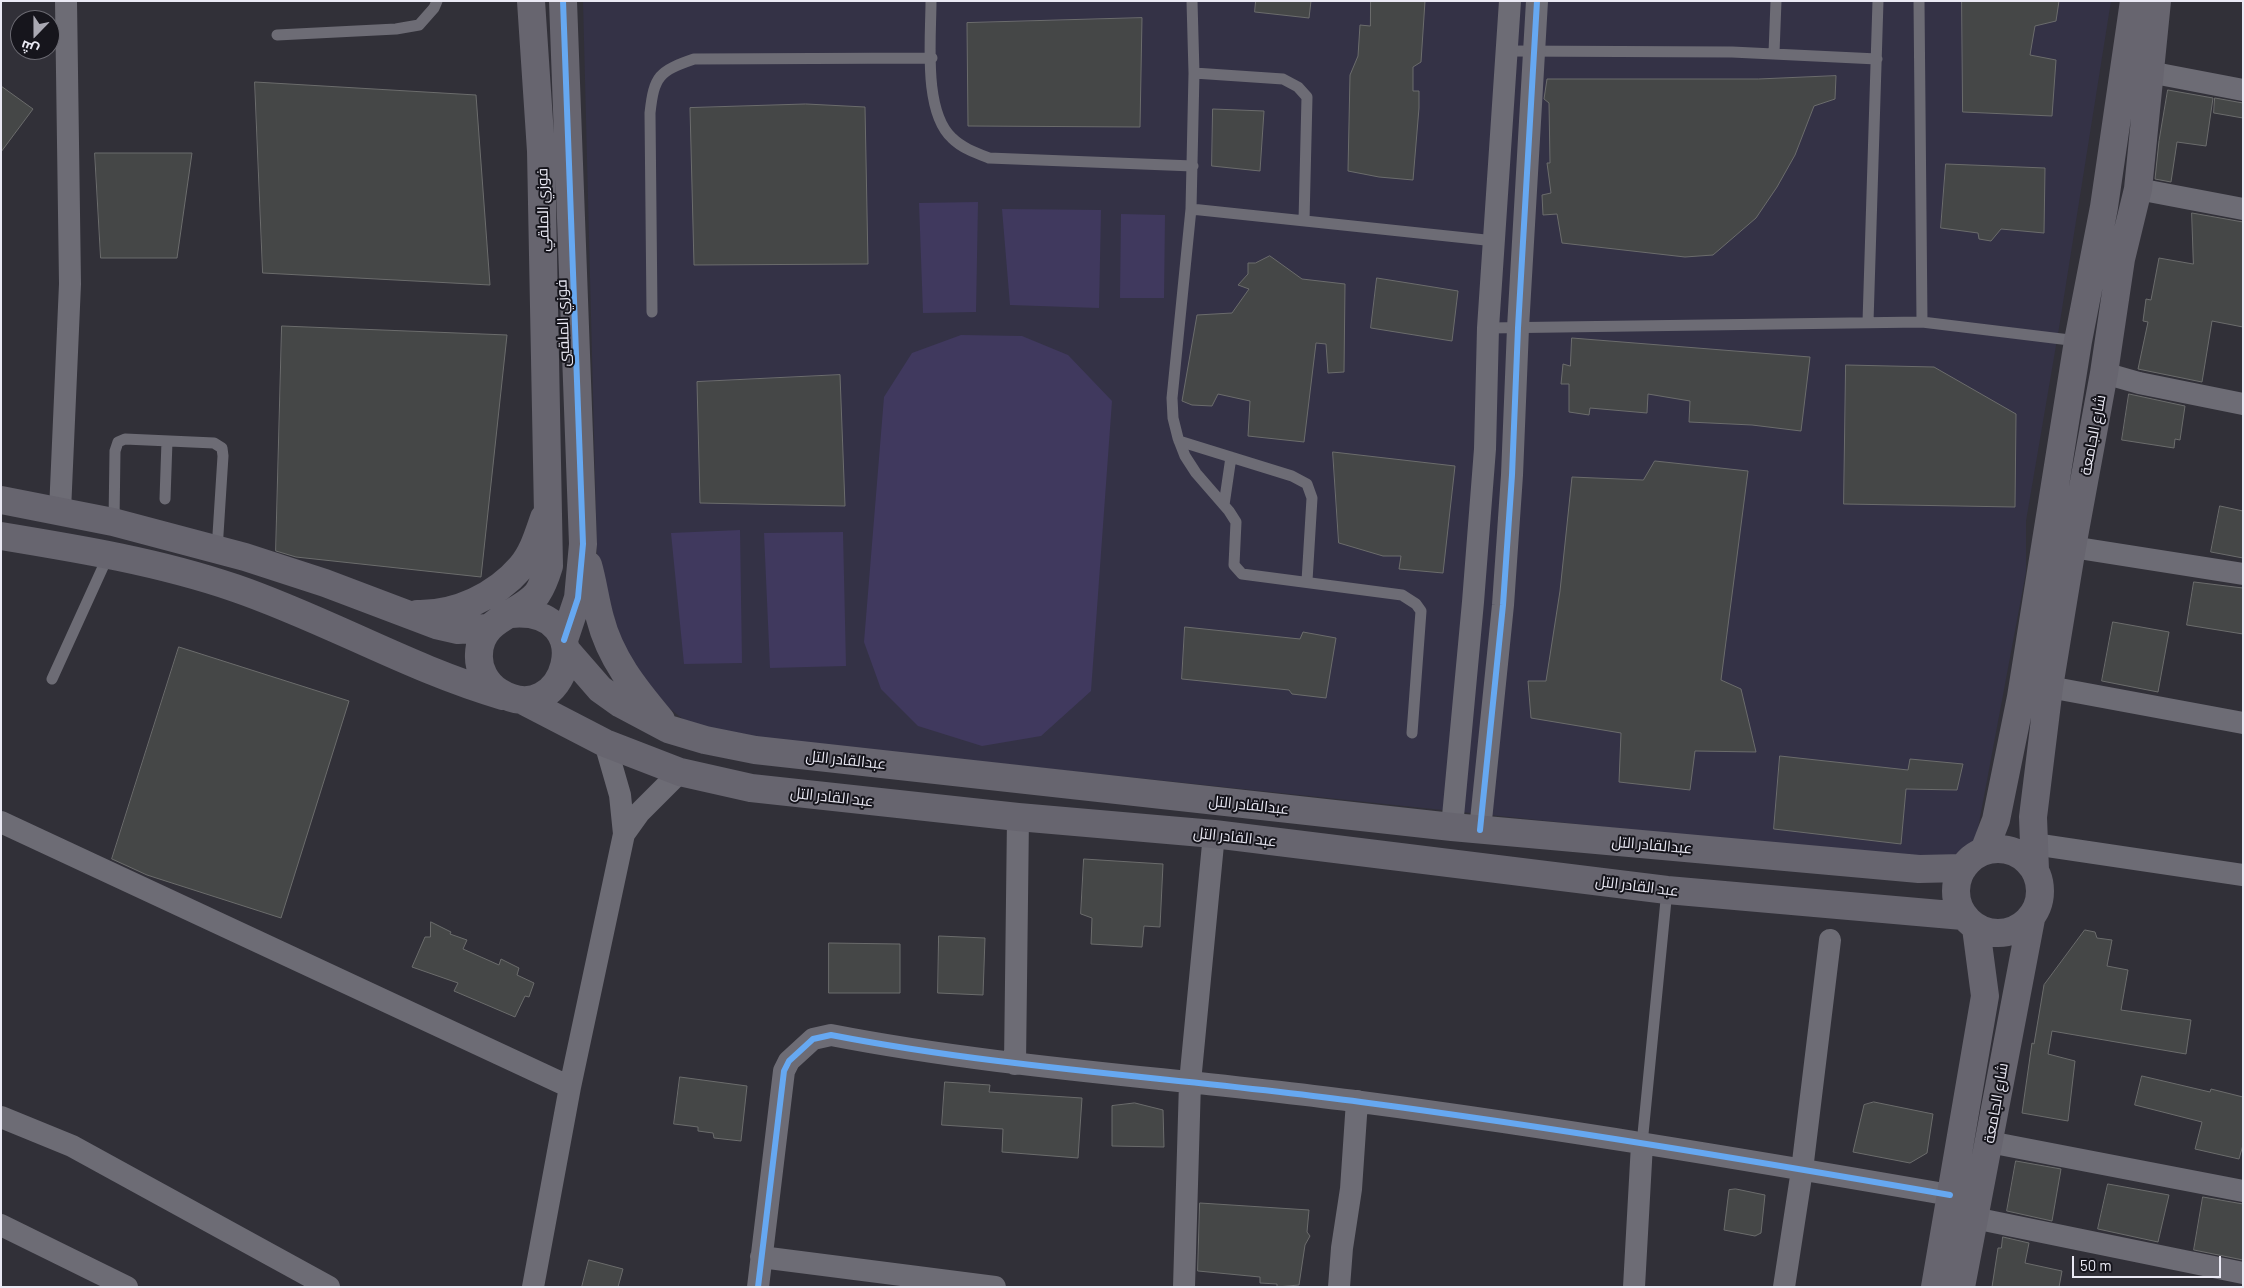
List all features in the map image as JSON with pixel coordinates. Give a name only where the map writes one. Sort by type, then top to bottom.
[{"type":"main road","name":"فوزي الملقي","points":[[511,614],[536,595],[544,582],[549,566],[541,151],[531,1]]},
{"type":"main road","name":"فوزي الملقيي","points":[[562,1],[583,544],[578,598],[565,645]]},
{"type":"main road","name":"شارع الجامعة","points":[[1984,851],[1996,820],[2021,697],[2043,547],[2078,341],[2106,198],[2134,1]]},
{"type":"main road","name":"شارع الجامعة","points":[[2035,857],[2033,817],[2050,686],[2072,547],[2104,373],[2121,260],[2138,189],[2157,1]]},
{"type":"main road","points":[[543,242],[572,238]]},
{"type":"main road","points":[[1,500],[114,522],[218,550],[285,570],[436,626],[458,630],[488,628]]},
{"type":"main road","points":[[406,614],[425,614],[453,610],[484,598],[504,584],[522,566],[534,546],[549,502]]},
{"type":"main road","points":[[1,536],[108,554],[235,588],[457,681],[514,698],[537,698],[550,690],[560,679],[566,666],[565,645],[555,627],[542,617],[527,612],[511,614],[498,619],[488,628],[482,640],[479,653],[480,667],[486,680],[494,690],[514,698]]},
{"type":"main road","points":[[583,544],[600,618],[613,652],[624,673],[668,729]]},
{"type":"main road","name":"عبدالقادر التل","points":[[565,645],[600,689],[621,704],[668,729],[705,740],[755,750],[1480,830],[1919,869],[1963,868]]},
{"type":"main road","name":"عبد القادر التل","points":[[514,698],[605,743],[680,772],[751,788],[1018,817],[1214,834],[1667,890],[1970,922]]},
{"type":"main road","points":[[1998,849],[2013,851],[2025,859],[2035,857],[2040,882],[2040,895],[2038,908],[2031,919],[2022,927],[2011,932],[1987,932],[1970,922],[1957,904],[1956,892],[1957,879],[1963,868],[1972,858],[1984,851],[1998,849]]},
{"type":"main road","name":"شارع الجامعة","points":[[1961,1287],[2031,919]]},
{"type":"main road","name":"شارع الجامعة","points":[[1934,1287],[1985,996],[1970,922]]},
{"type":"street","points":[[60,511],[70,284],[66,1]]},
{"type":"street","points":[[1452,827],[1485,448],[1488,328],[1510,1]]},
{"type":"street","points":[[1480,830],[1503,605],[1514,449],[1518,328],[1537,1]]},
{"type":"street","points":[[2149,72],[2243,90]]},
{"type":"street","points":[[2138,189],[2243,209]]},
{"type":"street","points":[[2104,373],[2139,383],[2243,404]]},
{"type":"street","points":[[1485,448],[1514,449]]},
{"type":"street","points":[[2072,547],[2243,574]]},
{"type":"street","points":[[2050,686],[2243,723]]},
{"type":"street","points":[[533,1287],[570,1087],[624,834],[620,795],[605,743]]},
{"type":"street","points":[[624,834],[639,812],[680,772]]},
{"type":"street","points":[[1015,1064],[1018,817]]},
{"type":"street","points":[[1,822],[570,1087]]},
{"type":"street","points":[[1184,1287],[1190,1082],[1214,834]]},
{"type":"street","points":[[2035,857],[2243,875]]},
{"type":"street","points":[[1784,1287],[1802,1170],[1830,940]]},
{"type":"street","points":[[758,1287],[784,1072],[789,1060],[814,1039],[831,1035],[1015,1064],[1357,1101],[1642,1144],[1950,1195]]},
{"type":"street","points":[[1340,1287],[1342,1248],[1351,1188],[1357,1101]]},
{"type":"street","points":[[1,1117],[72,1146],[329,1287]]},
{"type":"street","points":[[1989,1142],[2243,1191]]},
{"type":"street","points":[[1634,1287],[1642,1144]]},
{"type":"street","points":[[1974,1218],[2243,1273]]},
{"type":"street","points":[[1,1225],[126,1287]]},
{"type":"street","points":[[761,1257],[995,1287]]},
{"type":"lane","points":[[277,35],[396,29],[419,25],[434,8],[437,1]]},
{"type":"lane","points":[[931,1],[932,99],[939,121],[951,138],[965,148],[989,158],[1193,166]]},
{"type":"lane","points":[[1192,1],[1194,73],[1191,209],[1172,398],[1179,441],[1196,474],[1224,505],[1236,522],[1234,565],[1237,571],[1242,574],[1307,581],[1402,595],[1416,604],[1421,612],[1412,733]]},
{"type":"lane","points":[[1774,53],[1776,1]]},
{"type":"lane","points":[[1868,322],[1878,1]]},
{"type":"lane","points":[[1918,1],[1922,322]]},
{"type":"lane","points":[[1508,51],[1774,53],[1877,59]]},
{"type":"lane","points":[[652,312],[650,113],[652,94],[659,78],[670,67],[694,59],[932,58]]},
{"type":"lane","points":[[1194,73],[1283,79],[1298,87],[1307,97],[1304,221]]},
{"type":"lane","points":[[1191,209],[1495,241]]},
{"type":"lane","points":[[1488,328],[1922,322],[2078,341]]},
{"type":"lane","points":[[114,522],[115,451],[118,442],[125,439],[214,443],[222,448],[223,456],[218,550]]},
{"type":"lane","points":[[165,499],[167,441]]},
{"type":"lane","points":[[1179,441],[1292,476],[1307,484],[1312,498],[1307,581]]},
{"type":"lane","points":[[1224,505],[1231,457]]},
{"type":"lane","points":[[52,679],[108,554]]},
{"type":"lane","points":[[1642,1144],[1667,890]]},
{"type":"shaded area","points":[[583,1],[2111,1],[2026,521],[2026,572],[1976,839],[1957,860],[1909,859],[699,732],[629,676],[597,553]]},
{"type":"shaded area","points":[[978,202],[976,312],[923,313],[919,203]]},
{"type":"shaded area","points":[[1002,209],[1101,210],[1099,308],[1010,305]]},
{"type":"shaded area","points":[[1121,214],[1165,215],[1164,298],[1120,298]]},
{"type":"shaded area","points":[[961,335],[1022,336],[1068,355],[1112,401],[1091,691],[1041,736],[982,746],[918,726],[881,689],[864,642],[884,397],[912,353]]},
{"type":"shaded area","points":[[740,530],[742,663],[684,664],[671,533]]},
{"type":"shaded area","points":[[843,532],[846,666],[770,668],[764,533]]},
{"type":"building","points":[[1256,1],[1311,1],[1309,18],[1255,12]]},
{"type":"building","points":[[1371,1],[1425,1],[1421,62],[1413,67],[1413,91],[1419,91],[1419,108],[1413,180],[1379,177],[1348,171],[1350,75],[1358,56],[1360,25],[1370,26]]},
{"type":"building","points":[[1962,1],[2059,1],[2056,21],[2035,26],[2030,55],[2056,60],[2052,116],[1963,112]]},
{"type":"building","points":[[1142,18],[1140,127],[968,126],[967,23]]},
{"type":"building","points":[[1836,76],[1835,99],[1814,106],[1795,155],[1777,187],[1756,218],[1713,255],[1685,257],[1562,243],[1557,214],[1543,215],[1542,195],[1551,193],[1547,163],[1550,163],[1549,103],[1544,99],[1547,79],[1758,79]]},
{"type":"building","points":[[255,82],[476,95],[490,285],[263,273]]},
{"type":"building","points":[[1,86],[33,109],[1,152]]},
{"type":"building","points":[[2168,90],[2213,98],[2206,146],[2177,142],[2171,182],[2155,179],[2159,141]]},
{"type":"building","points":[[2215,98],[2243,103],[2243,118],[2214,113]]},
{"type":"building","points":[[806,104],[865,107],[868,264],[694,265],[690,108]]},
{"type":"building","points":[[1213,109],[1264,111],[1260,171],[1212,166]]},
{"type":"building","points":[[95,153],[192,153],[177,258],[101,258]]},
{"type":"building","points":[[1946,164],[2045,168],[2044,233],[2001,229],[1991,241],[1979,239],[1978,233],[1941,228]]},
{"type":"building","points":[[2192,213],[2243,222],[2243,327],[2212,321],[2202,382],[2138,369],[2148,322],[2143,321],[2146,299],[2151,300],[2159,258],[2193,264]]},
{"type":"building","points":[[1270,256],[1302,279],[1345,284],[1344,372],[1328,373],[1326,344],[1316,343],[1304,442],[1248,436],[1250,401],[1218,394],[1212,406],[1192,405],[1182,401],[1197,315],[1232,313],[1249,289],[1238,285],[1248,274],[1248,263],[1255,263]]},
{"type":"building","points":[[1377,278],[1458,291],[1452,341],[1371,328]]},
{"type":"building","points":[[282,326],[507,335],[481,577],[296,557],[276,551]]},
{"type":"building","points":[[1572,338],[1810,357],[1801,431],[1752,425],[1689,422],[1690,401],[1648,394],[1647,413],[1590,408],[1589,415],[1569,412],[1569,384],[1561,384],[1563,364],[1570,366]]},
{"type":"building","points":[[1846,365],[1934,367],[2016,414],[2015,507],[1844,504]]},
{"type":"building","points":[[840,375],[845,506],[700,503],[697,382]]},
{"type":"building","points":[[2129,394],[2185,406],[2180,440],[2175,439],[2174,448],[2122,440]]},
{"type":"building","points":[[1333,452],[1455,466],[1443,573],[1399,569],[1401,556],[1383,556],[1339,543]]},
{"type":"building","points":[[1655,461],[1748,471],[1721,680],[1741,689],[1756,752],[1695,751],[1690,790],[1619,782],[1621,733],[1531,718],[1528,681],[1546,681],[1560,591],[1572,477],[1643,480]]},
{"type":"building","points":[[2220,506],[2243,511],[2243,558],[2211,552]]},
{"type":"building","points":[[2194,582],[2243,588],[2243,634],[2187,625]]},
{"type":"building","points":[[2113,622],[2169,632],[2158,692],[2102,681]]},
{"type":"building","points":[[1185,627],[1300,639],[1303,632],[1336,638],[1326,698],[1292,694],[1289,690],[1182,679]]},
{"type":"building","points":[[179,647],[349,701],[281,918],[147,875],[112,859]]},
{"type":"building","points":[[1780,756],[1908,770],[1910,759],[1963,764],[1957,790],[1906,789],[1901,844],[1774,829]]},
{"type":"building","points":[[1084,859],[1163,864],[1160,927],[1144,926],[1142,947],[1091,944],[1092,918],[1081,914]]},
{"type":"building","points":[[431,922],[451,932],[450,934],[467,940],[463,949],[499,965],[501,959],[519,968],[517,975],[534,983],[529,997],[525,996],[515,1017],[454,991],[458,983],[412,967],[425,937],[430,937]]},
{"type":"building","points":[[2085,930],[2095,932],[2097,938],[2112,940],[2107,966],[2128,970],[2121,1010],[2191,1020],[2186,1054],[2052,1031],[2048,1054],[2075,1061],[2068,1121],[2022,1113],[2032,1043],[2034,1044],[2044,985]]},
{"type":"building","points":[[939,936],[985,938],[983,995],[938,993]]},
{"type":"building","points":[[829,943],[900,944],[900,993],[829,993]]},
{"type":"building","points":[[2142,1076],[2210,1092],[2211,1089],[2243,1097],[2243,1145],[2239,1159],[2195,1149],[2202,1122],[2135,1105]]},
{"type":"building","points":[[680,1077],[747,1086],[741,1141],[714,1138],[713,1133],[698,1131],[698,1127],[674,1124]]},
{"type":"building","points":[[945,1082],[990,1085],[989,1092],[1082,1098],[1078,1158],[1002,1152],[1003,1129],[942,1125]]},
{"type":"building","points":[[1874,1102],[1933,1114],[1927,1153],[1910,1163],[1853,1152],[1864,1105]]},
{"type":"building","points":[[1135,1103],[1163,1110],[1164,1147],[1112,1146],[1112,1106]]},
{"type":"building","points":[[2016,1161],[2061,1169],[2052,1221],[2007,1211]]},
{"type":"building","points":[[2108,1184],[2169,1195],[2158,1242],[2098,1229]]},
{"type":"building","points":[[1736,1189],[1765,1195],[1761,1233],[1755,1236],[1724,1230],[1729,1190]]},
{"type":"building","points":[[2203,1197],[2243,1204],[2243,1260],[2194,1250]]},
{"type":"building","points":[[1200,1203],[1309,1210],[1307,1232],[1310,1236],[1305,1245],[1299,1285],[1277,1287],[1277,1284],[1260,1283],[1260,1277],[1198,1271]]},
{"type":"building","points":[[2003,1237],[2029,1243],[2025,1263],[2062,1271],[2059,1287],[1992,1287],[1998,1248],[2001,1248]]},
{"type":"building","points":[[589,1260],[623,1269],[618,1287],[582,1287]]},
{"type":"cycle path","points":[[563,1],[583,544],[578,598],[564,640]]},
{"type":"cycle path","points":[[1480,830],[1503,605],[1512,475],[1518,328],[1537,1]]},
{"type":"cycle path","points":[[758,1287],[784,1071],[789,1061],[813,1039],[831,1035],[897,1047],[1029,1065],[1295,1094],[1435,1112],[1656,1145],[1950,1195]]}]
